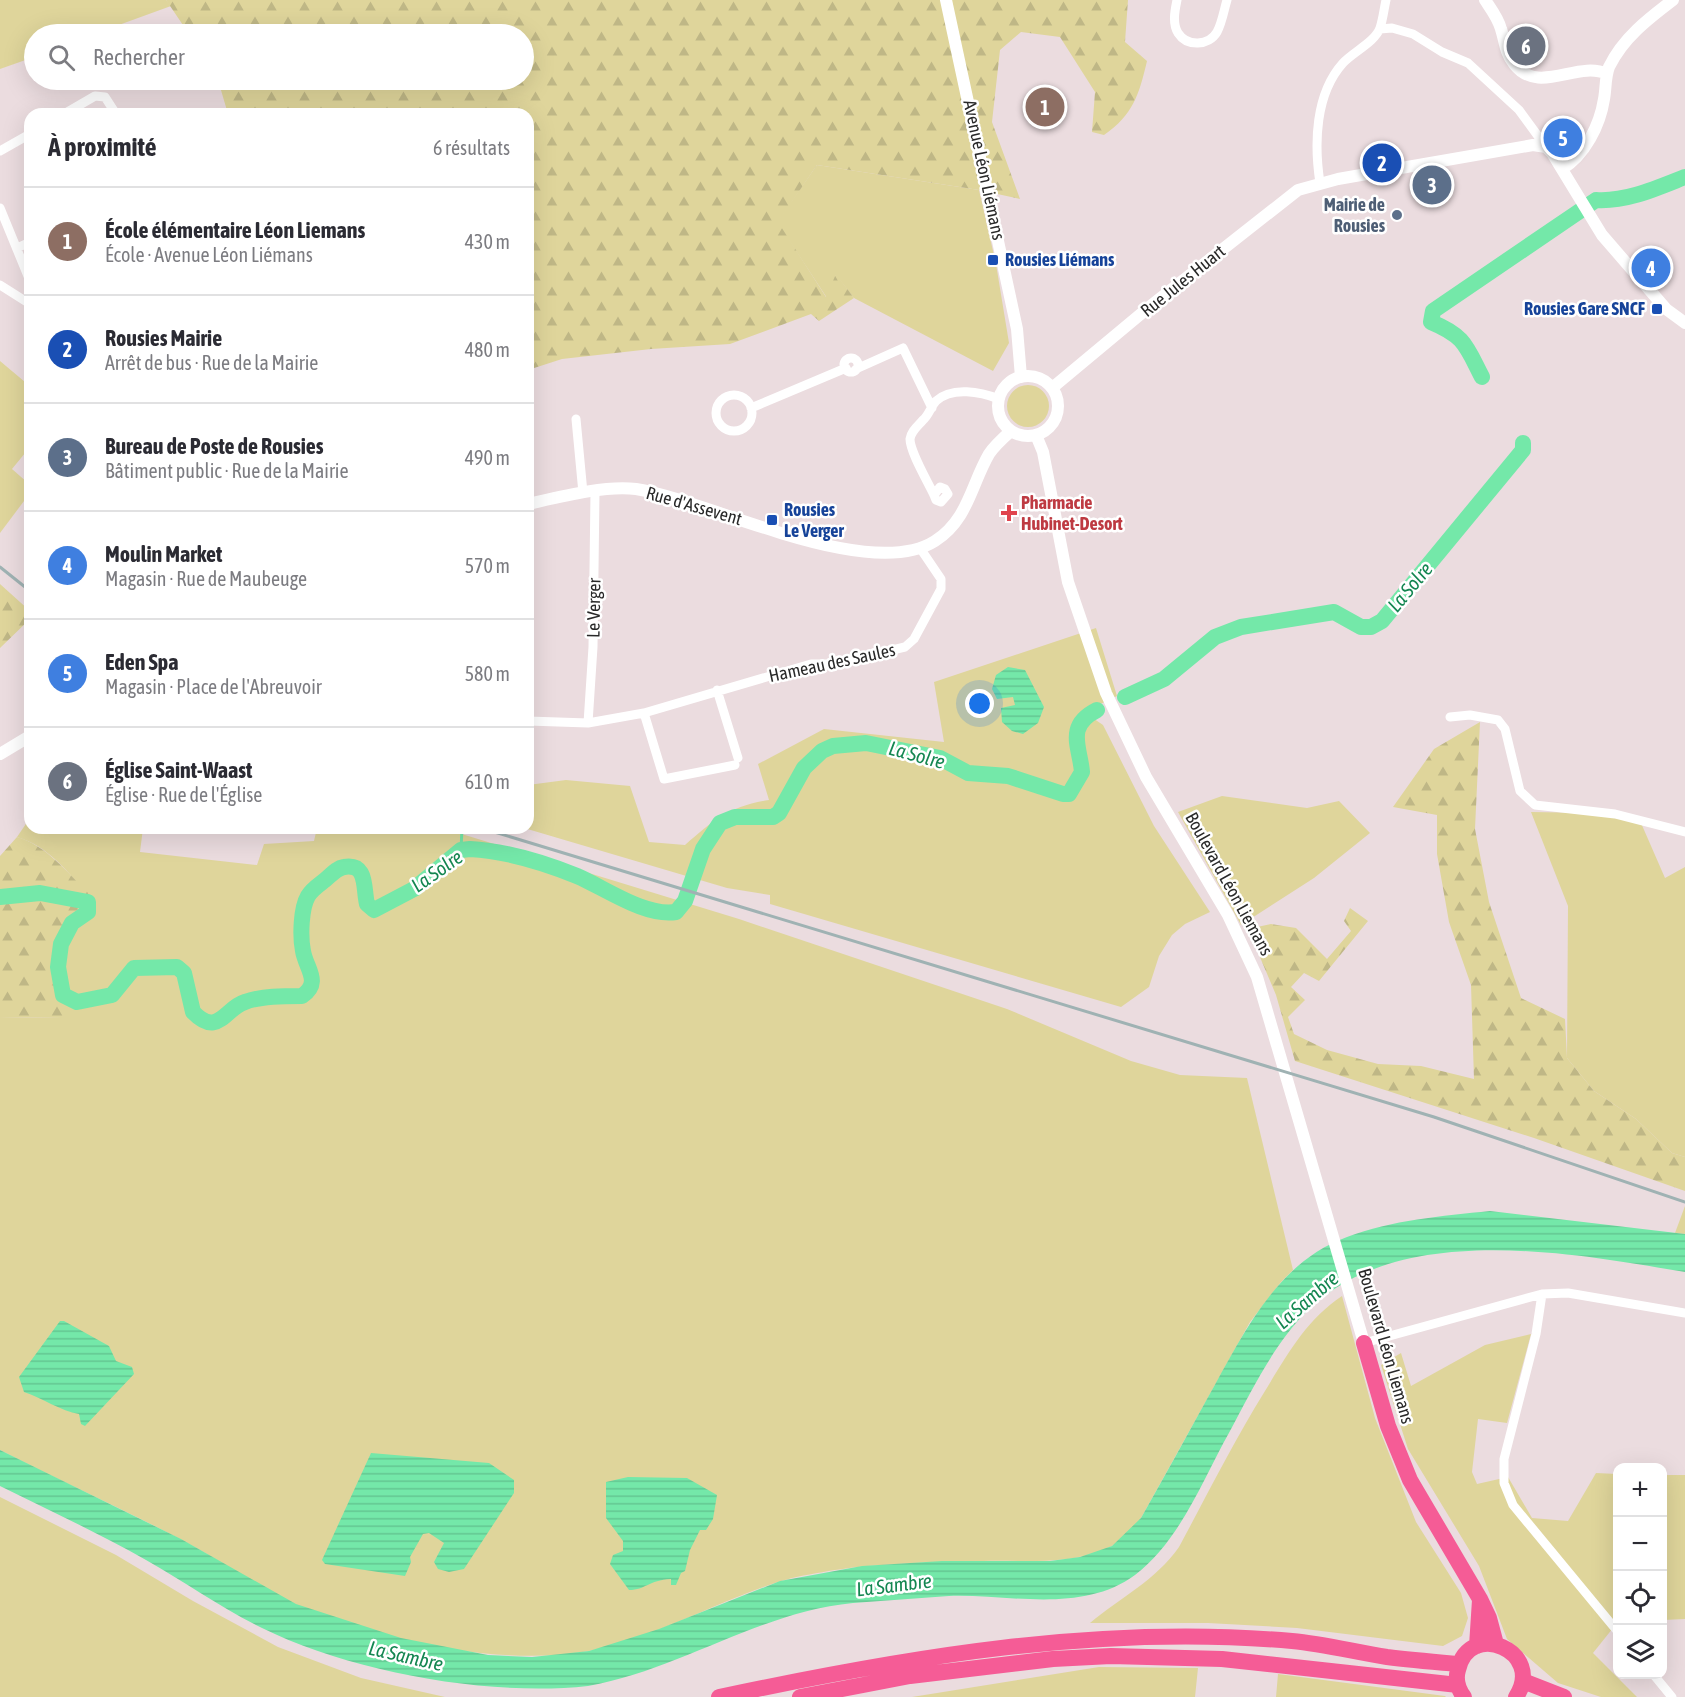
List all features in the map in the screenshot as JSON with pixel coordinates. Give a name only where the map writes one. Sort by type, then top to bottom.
[{"type":"highway","name":"Boulevard Léon Liemans","points":[[1364,1343],[1388,1426],[1418,1496],[1480,1599],[1489,1618],[1496,1644]]},
{"type":"highway","points":[[1477,1646],[1480,1599]]},
{"type":"highway","points":[[719,1697],[906,1660],[1106,1638],[1163,1636],[1293,1641],[1389,1657],[1459,1664]]},
{"type":"highway","points":[[800,1697],[910,1676],[1053,1659],[1111,1656],[1222,1659],[1461,1691],[1459,1664],[1463,1657],[1477,1646],[1496,1644],[1505,1648],[1519,1661],[1523,1681],[1516,1697]]},
{"type":"highway","points":[[1523,1681],[1563,1697]]},
{"type":"street","name":"Avenue Léon Liémans","points":[[946,0],[1017,329],[1021,377]]},
{"type":"street","points":[[1177,0],[1174,22],[1177,32],[1185,40],[1197,44],[1209,40],[1217,32],[1227,0]]},
{"type":"street","points":[[1320,183],[1316,148],[1321,110],[1329,82],[1342,64],[1380,29],[1386,0]]},
{"type":"street","points":[[1485,0],[1498,22],[1509,55],[1518,68],[1530,76],[1554,78],[1592,70],[1607,74]]},
{"type":"street","points":[[1562,169],[1579,154],[1598,125],[1603,108],[1607,74],[1633,33],[1673,0]]},
{"type":"street","points":[[1380,29],[1392,28],[1413,34],[1442,52],[1468,63],[1505,95],[1562,169],[1602,235],[1666,309],[1685,323]]},
{"type":"street","points":[[74,108],[95,96],[105,97],[112,108]]},
{"type":"street","points":[[0,151],[24,137]]},
{"type":"street","name":"Rue Jules Huart","points":[[1052,388],[1292,193],[1320,183],[1533,145],[1546,147]]},
{"type":"street","points":[[0,208],[24,266]]},
{"type":"street","points":[[17,248],[24,245]]},
{"type":"street","points":[[0,285],[24,300]]},
{"type":"street","points":[[751,408],[846,368],[852,372],[903,348],[932,408]]},
{"type":"street","points":[[1021,377],[1037,378],[1052,388],[1057,401],[1056,417],[1049,427],[1036,435],[1026,436],[1011,431],[999,415],[999,399],[1007,384],[1021,377]]},
{"type":"street","points":[[934,495],[910,440],[912,433],[939,399],[960,392],[981,392],[999,399]]},
{"type":"street","points":[[729,395],[745,399],[751,408],[748,424],[736,431],[726,429],[716,417],[720,401],[729,395]]},
{"type":"street","name":"Le Verger","points":[[576,419],[589,493],[593,647],[588,723]]},
{"type":"street","name":"Rue d'Assevent","points":[[534,503],[589,493],[636,489],[793,535],[861,551],[888,554],[920,548],[946,532],[961,516],[990,453],[1011,431]]},
{"type":"street","name":"Boulevard Léon Liemans","points":[[1036,435],[1043,452],[1068,582],[1106,693],[1146,777],[1245,947],[1264,996],[1364,1343]]},
{"type":"street","name":"Hameau des Saules","points":[[717,690],[811,664],[832,664],[905,647],[920,633],[941,589],[942,579],[920,548]]},
{"type":"street","points":[[534,721],[588,723],[644,713],[717,690],[736,761],[664,779],[644,713]]},
{"type":"street","points":[[1450,717],[1470,716],[1498,720],[1505,729],[1520,791],[1535,805],[1615,814],[1685,832]]},
{"type":"street","points":[[0,754],[24,740]]},
{"type":"street","points":[[1364,1343],[1542,1294],[1579,1295],[1685,1313]]},
{"type":"street","points":[[1542,1294],[1536,1334],[1506,1446],[1504,1483],[1513,1505],[1613,1627]]},
{"type":"street","points":[[1657,1679],[1672,1697]]},
{"type":"green space","points":[[0,0],[166,0],[171,6],[122,24],[24,24],[24,61],[0,69]]},
{"type":"green space","points":[[166,0],[1128,0],[1125,42],[1147,61],[1138,94],[1128,112],[1104,135],[1092,132],[1095,92],[1060,37],[1021,32],[1000,50],[992,122],[1020,199],[979,190],[817,165],[778,222],[826,297],[836,274],[854,298],[819,321],[811,314],[730,344],[651,349],[562,359],[534,368],[534,108],[226,108],[221,90],[534,90],[534,24],[182,24]]},
{"type":"green space","points":[[817,165],[979,190],[996,264],[1009,343],[993,371],[854,298],[836,275],[827,298],[777,222]]},
{"type":"green space","points":[[0,361],[24,381],[24,454],[12,469],[24,480],[24,501],[0,533]]},
{"type":"green space","points":[[1028,385],[1043,391],[1049,406],[1043,421],[1028,427],[1013,421],[1007,406],[1013,391]]},
{"type":"green space","points":[[0,584],[24,606],[24,625],[0,648]]},
{"type":"green space","points":[[1096,628],[1117,696],[1084,712],[1103,725],[1154,826],[1210,912],[1185,924],[1172,935],[1159,956],[1149,987],[1121,1007],[770,904],[770,895],[727,888],[534,831],[534,784],[566,780],[630,786],[649,842],[685,845],[723,815],[744,806],[769,800],[758,764],[824,729],[944,742],[934,682]]},
{"type":"green space","points":[[1480,722],[1475,829],[1489,902],[1521,998],[1565,1019],[1567,1058],[1594,1091],[1636,1119],[1672,1153],[1685,1157],[1685,1191],[1534,1138],[1295,1061],[1276,995],[1248,929],[1271,924],[1296,928],[1327,959],[1351,931],[1344,921],[1350,908],[1368,921],[1319,981],[1304,973],[1291,987],[1305,1000],[1288,1017],[1294,1034],[1327,1050],[1378,1064],[1421,1066],[1474,1079],[1471,985],[1449,922],[1437,854],[1437,815],[1393,807],[1434,749]]},
{"type":"green space","points":[[1222,796],[1307,808],[1339,801],[1370,833],[1314,878],[1241,925],[1178,812]]},
{"type":"green space","points":[[1531,812],[1590,813],[1641,823],[1665,878],[1685,867],[1685,1157],[1672,1153],[1636,1119],[1594,1091],[1567,1058],[1568,906]]},
{"type":"green space","points":[[24,827],[24,834],[142,834],[140,852],[257,865],[264,844],[314,841],[316,834],[462,834],[739,919],[1007,1009],[1131,1061],[1180,1075],[1247,1078],[1293,1270],[1250,1322],[1141,1518],[1125,1536],[1104,1550],[1060,1560],[912,1563],[858,1567],[810,1574],[754,1590],[638,1638],[589,1651],[555,1655],[518,1656],[441,1648],[402,1640],[329,1618],[282,1598],[180,1539],[0,1450],[0,1018],[62,1017],[63,1001],[58,988],[56,970],[59,947],[67,926],[89,898],[58,861],[39,847],[17,837]]},
{"type":"green space","points":[[17,837],[38,846],[47,853],[88,893],[89,899],[74,914],[61,939],[58,951],[56,976],[58,987],[71,1003],[73,1011],[62,1017],[0,1018],[0,856]]},
{"type":"green space","points":[[1685,1206],[1685,1234],[1675,1233]]},
{"type":"green space","points":[[1342,1296],[1375,1418],[1416,1522],[1461,1593],[1468,1618],[1462,1636],[1443,1646],[1297,1628],[1208,1623],[1090,1623],[1148,1579],[1170,1559],[1179,1547],[1242,1429],[1290,1351],[1318,1316]]},
{"type":"green space","points":[[1531,1334],[1507,1423],[1478,1419],[1472,1472],[1477,1484],[1508,1477],[1532,1518],[1568,1521],[1596,1473],[1613,1474],[1613,1628],[1593,1653],[1613,1673],[1613,1679],[1619,1679],[1637,1697],[1601,1697],[1558,1683],[1507,1639],[1479,1566],[1408,1449],[1381,1365],[1401,1353],[1411,1386],[1485,1345]]},
{"type":"green space","points":[[1667,1475],[1685,1475],[1685,1619],[1667,1620]]},
{"type":"green space","points":[[0,1497],[116,1555],[193,1601],[278,1647],[361,1678],[445,1697],[0,1697]]},
{"type":"green space","points":[[1099,1667],[1198,1668],[1195,1697],[912,1697]]},
{"type":"green space","points":[[1278,1674],[1445,1696],[1446,1697],[1276,1697]]},
{"type":"water","points":[[1008,667],[1025,670],[1044,707],[1038,723],[1023,734],[1012,731],[1002,722],[1001,708],[1015,705],[1013,697],[997,699],[992,689],[996,675]]},
{"type":"water","name":"La Sambre","points":[[1490,1211],[1685,1234],[1685,1272],[1591,1257],[1488,1250],[1437,1254],[1389,1264],[1345,1282],[1307,1311],[1284,1338],[1264,1368],[1189,1508],[1165,1545],[1135,1575],[1114,1587],[1092,1594],[1045,1599],[949,1596],[818,1608],[752,1629],[655,1668],[588,1686],[508,1688],[465,1684],[378,1669],[298,1644],[247,1620],[110,1540],[0,1486],[0,1450],[181,1539],[296,1604],[401,1638],[488,1655],[532,1657],[589,1651],[659,1629],[780,1581],[862,1566],[942,1561],[1050,1561],[1080,1557],[1112,1546],[1141,1518],[1234,1351],[1263,1304],[1280,1283],[1300,1265],[1322,1249],[1364,1231],[1417,1219]]},
{"type":"water","points":[[60,1321],[64,1321],[109,1346],[116,1361],[132,1367],[134,1374],[85,1426],[81,1424],[79,1414],[24,1392],[19,1377]]},
{"type":"water","points":[[371,1453],[489,1463],[514,1480],[514,1493],[464,1569],[449,1572],[438,1569],[434,1562],[444,1543],[429,1533],[423,1534],[410,1557],[411,1562],[405,1576],[325,1564],[322,1560]]},
{"type":"water","points":[[628,1477],[687,1478],[717,1495],[713,1519],[706,1530],[700,1530],[690,1550],[685,1571],[681,1573],[676,1585],[671,1585],[671,1579],[629,1590],[610,1564],[613,1555],[623,1551],[623,1541],[606,1518],[606,1482]]},
{"type":"waterway","name":"La Solre","points":[[1482,377],[1458,337],[1431,322],[1433,311],[1596,200],[1630,197],[1685,177]]},
{"type":"waterway","name":"La Solre","points":[[1125,697],[1164,679],[1215,637],[1241,627],[1334,612],[1361,627],[1371,627],[1382,621],[1523,450],[1523,443]]},
{"type":"waterway","name":"La Solre","points":[[0,897],[40,893],[88,902],[88,912],[72,923],[61,944],[58,967],[63,995],[77,1002],[112,995],[134,968],[177,967],[184,973],[193,1012],[202,1019],[215,1022],[245,1002],[265,997],[302,996],[308,991],[312,980],[302,945],[304,908],[312,891],[341,868],[352,867],[361,873],[367,904],[374,910],[414,889],[461,850],[470,849],[497,852],[538,862],[577,876],[638,906],[651,910],[676,912],[685,901],[703,849],[720,823],[735,817],[773,817],[779,813],[804,768],[822,751],[833,746],[866,743],[940,758],[968,773],[1008,776],[1069,794],[1082,772],[1077,746],[1078,730],[1087,716],[1097,710]]},
{"type":"waterway","points":[[461,850],[462,834]]},
{"type":"railway","points":[[0,567],[24,586]]},
{"type":"railway","points":[[501,834],[1434,1117],[1685,1202]]},
{"type":"place","name":"Église Saint-Waast","points":[[1526,46]]},
{"type":"place","name":"École élémentaire Léon Liemans","points":[[1045,107]]},
{"type":"place","name":"Eden Spa","points":[[1563,138]]},
{"type":"place","name":"Rousies Mairie","points":[[1382,163]]},
{"type":"place","name":"Bureau de Poste de Rousies","points":[[1432,185]]},
{"type":"place","name":"Mairie de Rousies","points":[[1397,215]]},
{"type":"place","name":"Rousies Liémans","points":[[993,260]]},
{"type":"place","name":"Moulin Market","points":[[1651,268]]},
{"type":"place","name":"Rousies Gare SNCF","points":[[1657,309]]},
{"type":"place","name":"Pharmacie Hubinet-Desort","points":[[1009,513]]},
{"type":"place","name":"Rousies Le Verger","points":[[772,520]]}]
